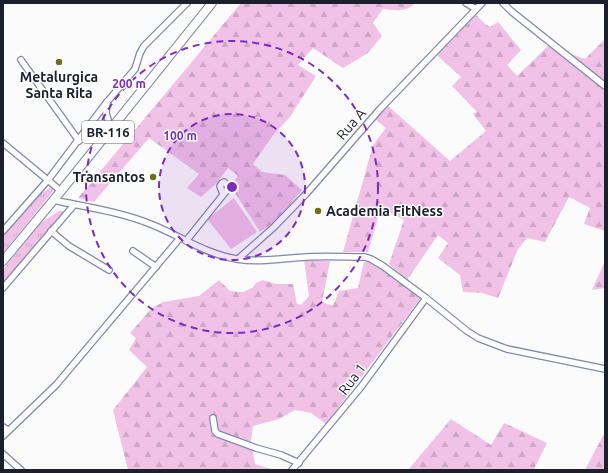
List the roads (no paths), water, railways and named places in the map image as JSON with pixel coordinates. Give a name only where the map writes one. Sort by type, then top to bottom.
[{"type":"highway","name":"BR-116","points":[[3,260],[61,191],[212,3]]},
{"type":"street","points":[[3,231],[48,180],[107,102],[135,69],[144,46],[187,3]]},
{"type":"street","points":[[466,3],[476,9]]},
{"type":"street","name":"Rua A","points":[[238,259],[274,227],[306,194],[381,108],[482,3]]},
{"type":"street","points":[[503,3],[605,86]]},
{"type":"street","points":[[21,60],[78,141]]},
{"type":"street","points":[[107,102],[106,113],[110,130]]},
{"type":"street","points":[[3,143],[61,191]]},
{"type":"street","points":[[3,436],[6,429],[56,385],[156,267],[183,240],[223,194]]},
{"type":"street","points":[[53,200],[138,219],[212,253],[238,259],[365,257],[379,264],[426,298],[467,331],[490,344],[605,369]]},
{"type":"street","points":[[3,288],[74,205]]},
{"type":"street","points":[[51,231],[69,246],[108,270]]},
{"type":"street","points":[[133,251],[156,267]]},
{"type":"street","name":"Rua 1","points":[[292,470],[362,387],[426,298]]},
{"type":"street","points":[[214,418],[215,431],[218,434],[299,462]]},
{"type":"street","points":[[4,456],[21,470]]},
{"type":"place","name":"Metalurgica Santa Rita","points":[[59,62]]},
{"type":"place","name":"Transantos","points":[[153,177]]},
{"type":"place","name":"Academia FitNess","points":[[318,211]]}]
